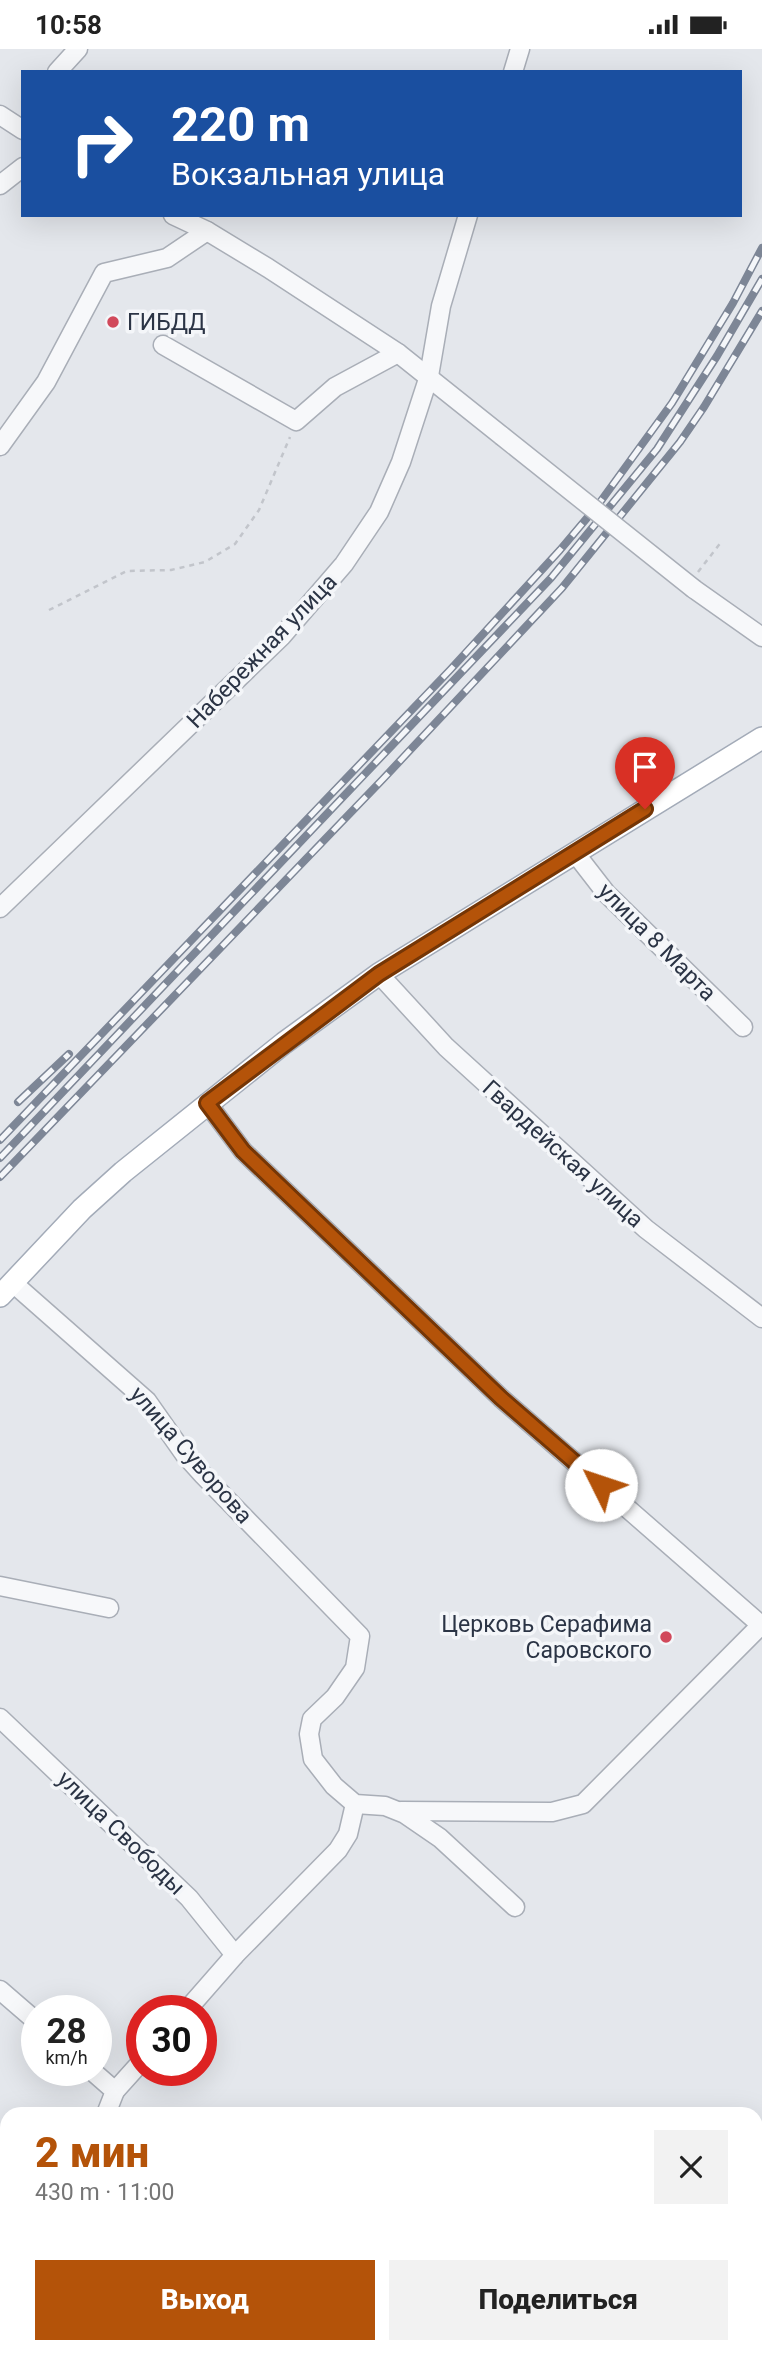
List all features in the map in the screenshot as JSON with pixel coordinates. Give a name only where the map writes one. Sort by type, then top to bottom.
[{"type":"main road","points":[[7,1289],[82,1209],[123,1172],[207,1103],[379,974],[762,738]]},
{"type":"street","points":[[59,70],[78,49]]},
{"type":"street","points":[[514,70],[520,49]]},
{"type":"street","points":[[0,115],[21,126]]},
{"type":"street","points":[[0,185],[21,169]]},
{"type":"street","points":[[177,217],[207,231],[268,268],[398,353],[502,436],[695,582],[762,637]]},
{"type":"street","name":"Набережная улица","points":[[0,908],[282,636],[345,564],[384,499],[401,462],[429,376],[441,306],[467,217]]},
{"type":"street","points":[[0,446],[46,382],[104,273],[167,258],[207,231]]},
{"type":"street","points":[[163,345],[296,421],[335,387],[398,353]]},
{"type":"street","name":"улица 8 Марта","points":[[575,853],[606,893],[743,1027]]},
{"type":"street","name":"Гвардейская улица","points":[[379,974],[446,1047],[636,1220],[762,1318]]},
{"type":"street","points":[[207,1103],[243,1151],[501,1398],[762,1624],[583,1804],[552,1812],[397,1811]]},
{"type":"street","name":"улица Суворова","points":[[7,1289],[147,1401],[185,1455],[203,1475],[360,1636],[355,1668],[335,1697],[312,1719],[309,1734],[313,1759],[334,1786],[355,1804]]},
{"type":"street","points":[[0,1586],[109,1608]]},
{"type":"street","name":"улица Свободы","points":[[0,1718],[189,1898],[235,1955]]},
{"type":"street","points":[[200,1995],[235,1955],[338,1850],[348,1834],[355,1804],[385,1806],[440,1838],[515,1907]]},
{"type":"street","points":[[0,1990],[21,2008]]},
{"type":"street","points":[[109,2107],[115,2091],[126,2079]]},
{"type":"street","points":[[109,2086],[115,2091]]},
{"type":"path","points":[[49,610],[127,571],[171,570],[205,562],[235,544],[259,510],[296,421]]},
{"type":"path","points":[[695,582],[722,541]]},
{"type":"railway","points":[[0,1140],[450,670],[560,550],[598,505],[672,403],[733,303],[762,248]]},
{"type":"railway","points":[[0,1158],[551,578],[657,449],[717,356],[762,279]]},
{"type":"railway","points":[[0,1177],[383,779],[562,588],[680,442],[762,311]]},
{"type":"railway","points":[[18,1102],[69,1054]]},
{"type":"place","name":"ГИБДД","points":[[113,322]]},
{"type":"place","name":"Церковь Серафима Саровского","points":[[666,1637]]},
{"type":"route","points":[[601,1485],[501,1398],[243,1151],[207,1103],[379,974],[645,809]]}]
